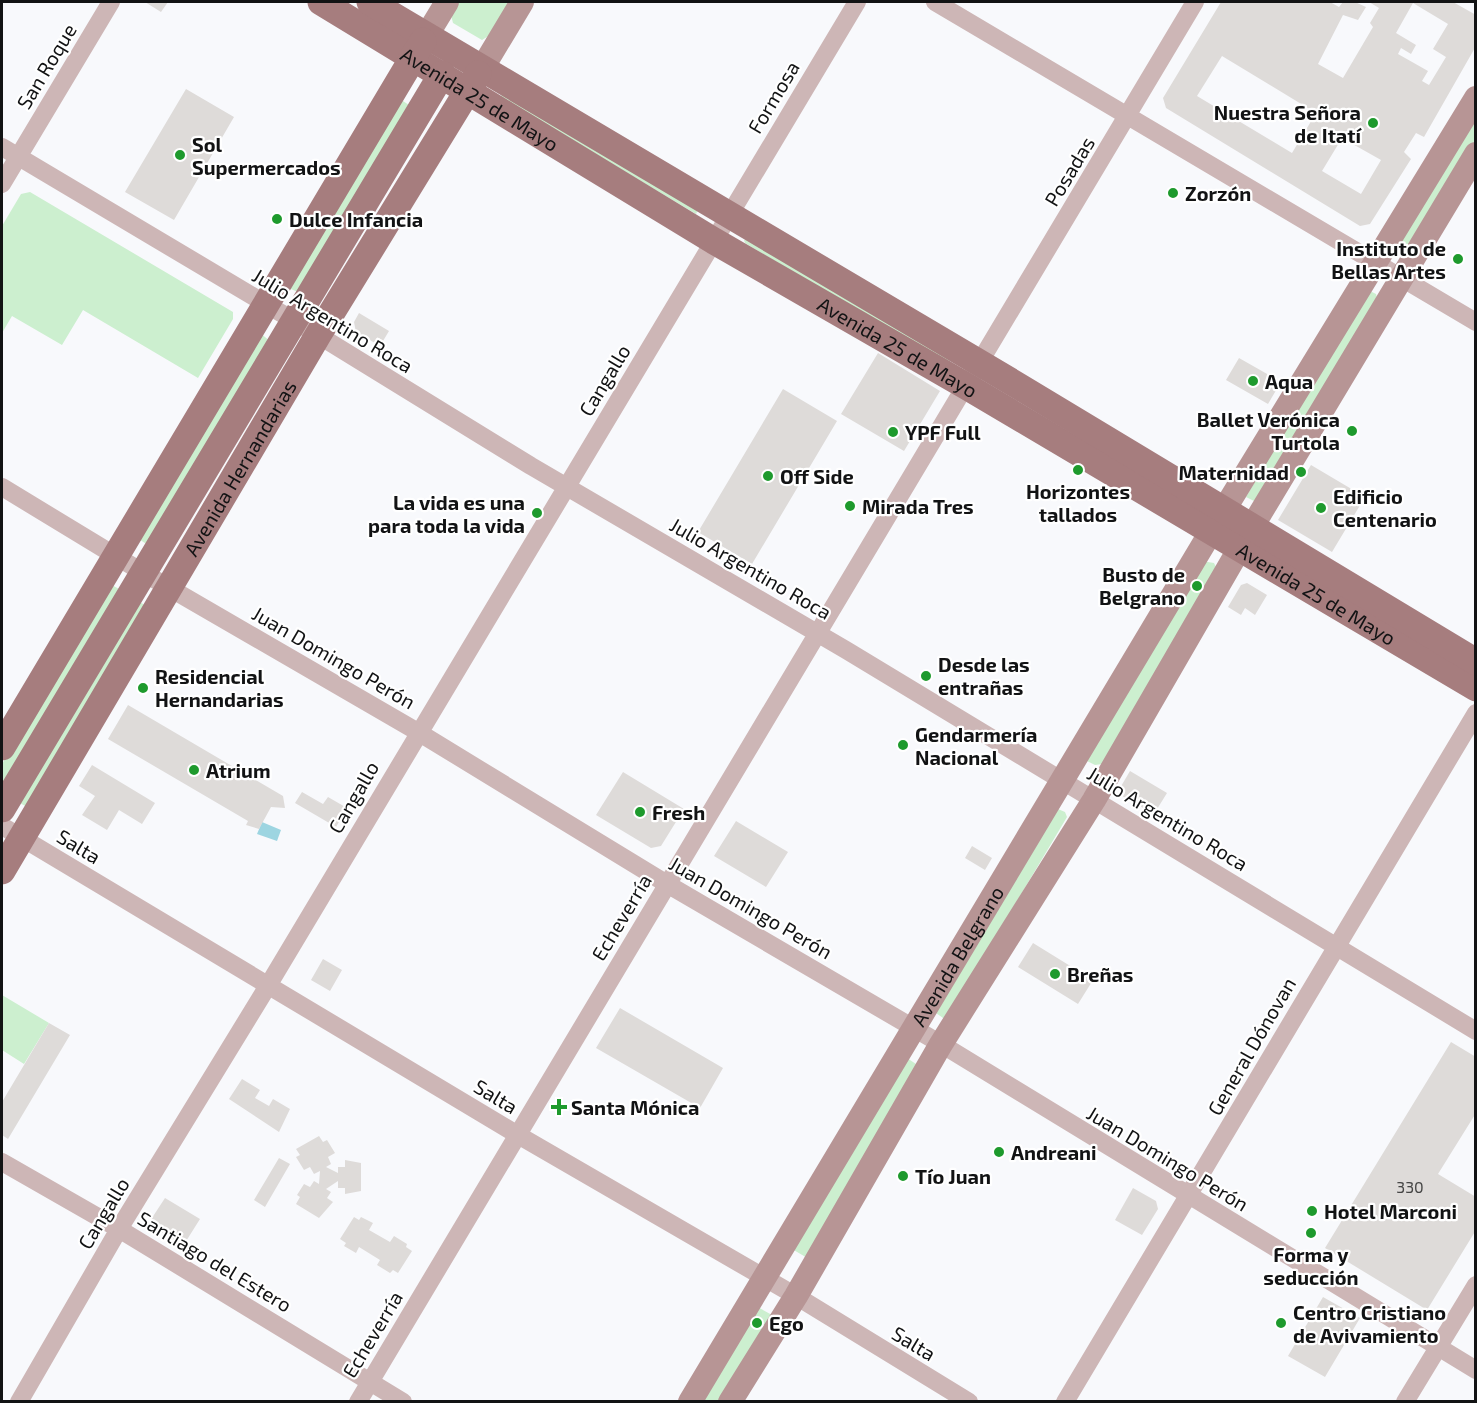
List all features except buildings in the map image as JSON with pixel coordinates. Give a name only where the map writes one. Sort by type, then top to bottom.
[{"type":"main road","name":"Avenida 25 de Mayo","points":[[321,2],[421,46],[483,67],[728,216],[973,375],[1246,538],[1476,688]]},
{"type":"main road","name":"Avenida 25 de Mayo","points":[[370,2],[421,46],[442,74],[714,242],[973,375]]},
{"type":"main road","points":[[2,747],[447,2]]},
{"type":"main road","points":[[483,67],[522,2]]},
{"type":"main road","name":"Avenida Hernandarias","points":[[2,871],[11,832],[171,589],[318,335],[483,67]]},
{"type":"main road","name":"Avenida Hernandarias","points":[[2,809],[442,74]]},
{"type":"main road","name":"Avenida Belgrano","points":[[690,1401],[1218,521],[1476,98]]},
{"type":"main road","name":"Avenida Belgrano","points":[[730,1401],[796,1296],[940,1044],[1094,800],[1246,538],[1476,154]]},
{"type":"main road","name":"Avenida 25 de Mayo","points":[[1246,538],[1476,662]]},
{"type":"street","name":"San Roque","points":[[2,184],[111,2]]},
{"type":"street","name":"Formosa","points":[[728,216],[857,2]]},
{"type":"street","points":[[935,2],[1476,322]]},
{"type":"street","name":"Posadas","points":[[973,375],[1195,2]]},
{"type":"street","name":"Julio Argentino Roca","points":[[2,147],[318,335],[567,487],[818,633],[1476,1031]]},
{"type":"street","name":"Cangallo","points":[[19,1401],[119,1229],[269,984],[728,216]]},
{"type":"street","name":"Echeverría","points":[[358,1401],[973,375]]},
{"type":"street","name":"Juan Domingo Perón","points":[[2,487],[142,572],[418,732],[667,884],[914,1028],[1476,1370]]},
{"type":"street","name":"General Dónovan","points":[[1065,1401],[1189,1197],[1336,945],[1476,713]]},
{"type":"street","name":"Salta","points":[[11,832],[269,984],[518,1136],[765,1277],[969,1401]]},
{"type":"street","name":"Santiago del Estero","points":[[2,1162],[119,1229],[403,1401]]},
{"type":"street","points":[[1405,1401],[1476,1285]]},
{"type":"green space","points":[[456,2],[511,2],[490,35],[482,40],[453,23],[450,11]]},
{"type":"green space","points":[[504,92],[698,210],[696,214],[500,97]]},
{"type":"green space","points":[[397,97],[409,105],[298,292],[286,287]]},
{"type":"green space","points":[[1475,106],[1475,140],[1408,252],[1402,253],[1396,249]]},
{"type":"green space","points":[[30,192],[233,312],[233,319],[198,378],[83,310],[62,345],[12,316],[2,333],[2,226],[21,194]]},
{"type":"green space","points":[[748,239],[950,360],[947,364],[745,243],[744,240]]},
{"type":"green space","points":[[1368,290],[1376,294],[1378,301],[1256,502],[1246,497]]},
{"type":"green space","points":[[259,332],[271,342],[148,545],[134,536]]},
{"type":"green space","points":[[1202,561],[1214,563],[1218,571],[1102,764],[1095,765],[1087,761]]},
{"type":"green space","points":[[108,583],[121,590],[2,789],[2,764]]},
{"type":"green space","points":[[135,599],[148,607],[29,808],[16,801]]},
{"type":"green space","points":[[1058,809],[1065,812],[1067,817],[948,1017],[943,1018],[936,1013]]},
{"type":"green space","points":[[2,995],[49,1023],[24,1064],[2,1050]]},
{"type":"green space","points":[[907,1058],[919,1066],[809,1259],[792,1249]]},
{"type":"green space","points":[[756,1306],[772,1315],[720,1401],[699,1402]]},
{"type":"water","points":[[262,822],[281,830],[277,841],[257,834]]},
{"type":"place","name":"Nuestra Señora de Itatí","points":[[1373,123]]},
{"type":"place","name":"Sol Supermercados","points":[[180,155]]},
{"type":"place","name":"Zorzón","points":[[1173,193]]},
{"type":"place","name":"Dulce Infancia","points":[[277,219]]},
{"type":"place","name":"Instituto de Bellas Artes","points":[[1458,259]]},
{"type":"place","name":"Aqua","points":[[1253,381]]},
{"type":"place","name":"Ballet Verónica Turtola","points":[[1352,431]]},
{"type":"place","name":"YPF Full","points":[[893,432]]},
{"type":"place","name":"Horizontes tallados","points":[[1078,470]]},
{"type":"place","name":"Maternidad","points":[[1301,472]]},
{"type":"place","name":"Off Side","points":[[768,476]]},
{"type":"place","name":"Mirada Tres","points":[[850,506]]},
{"type":"place","name":"Edificio Centenario","points":[[1321,508]]},
{"type":"place","name":"La vida es una para toda la vida","points":[[537,513]]},
{"type":"place","name":"Busto de Belgrano","points":[[1197,586]]},
{"type":"place","name":"Desde las entrañas","points":[[926,676]]},
{"type":"place","name":"Residencial Hernandarias","points":[[143,688]]},
{"type":"place","name":"Gendarmería Nacional","points":[[903,745]]},
{"type":"place","name":"Atrium","points":[[194,770]]},
{"type":"place","name":"Fresh","points":[[640,812]]},
{"type":"place","name":"Breñas","points":[[1055,974]]},
{"type":"place","name":"Santa Mónica","points":[[559,1107]]},
{"type":"place","name":"Andreani","points":[[999,1152]]},
{"type":"place","name":"Tío Juan","points":[[903,1176]]},
{"type":"place","name":"Hotel Marconi","points":[[1312,1211]]},
{"type":"place","name":"Forma y seducción","points":[[1311,1233]]},
{"type":"place","name":"Ego","points":[[757,1323]]},
{"type":"place","name":"Centro Cristiano de Avivamiento","points":[[1281,1323]]}]
